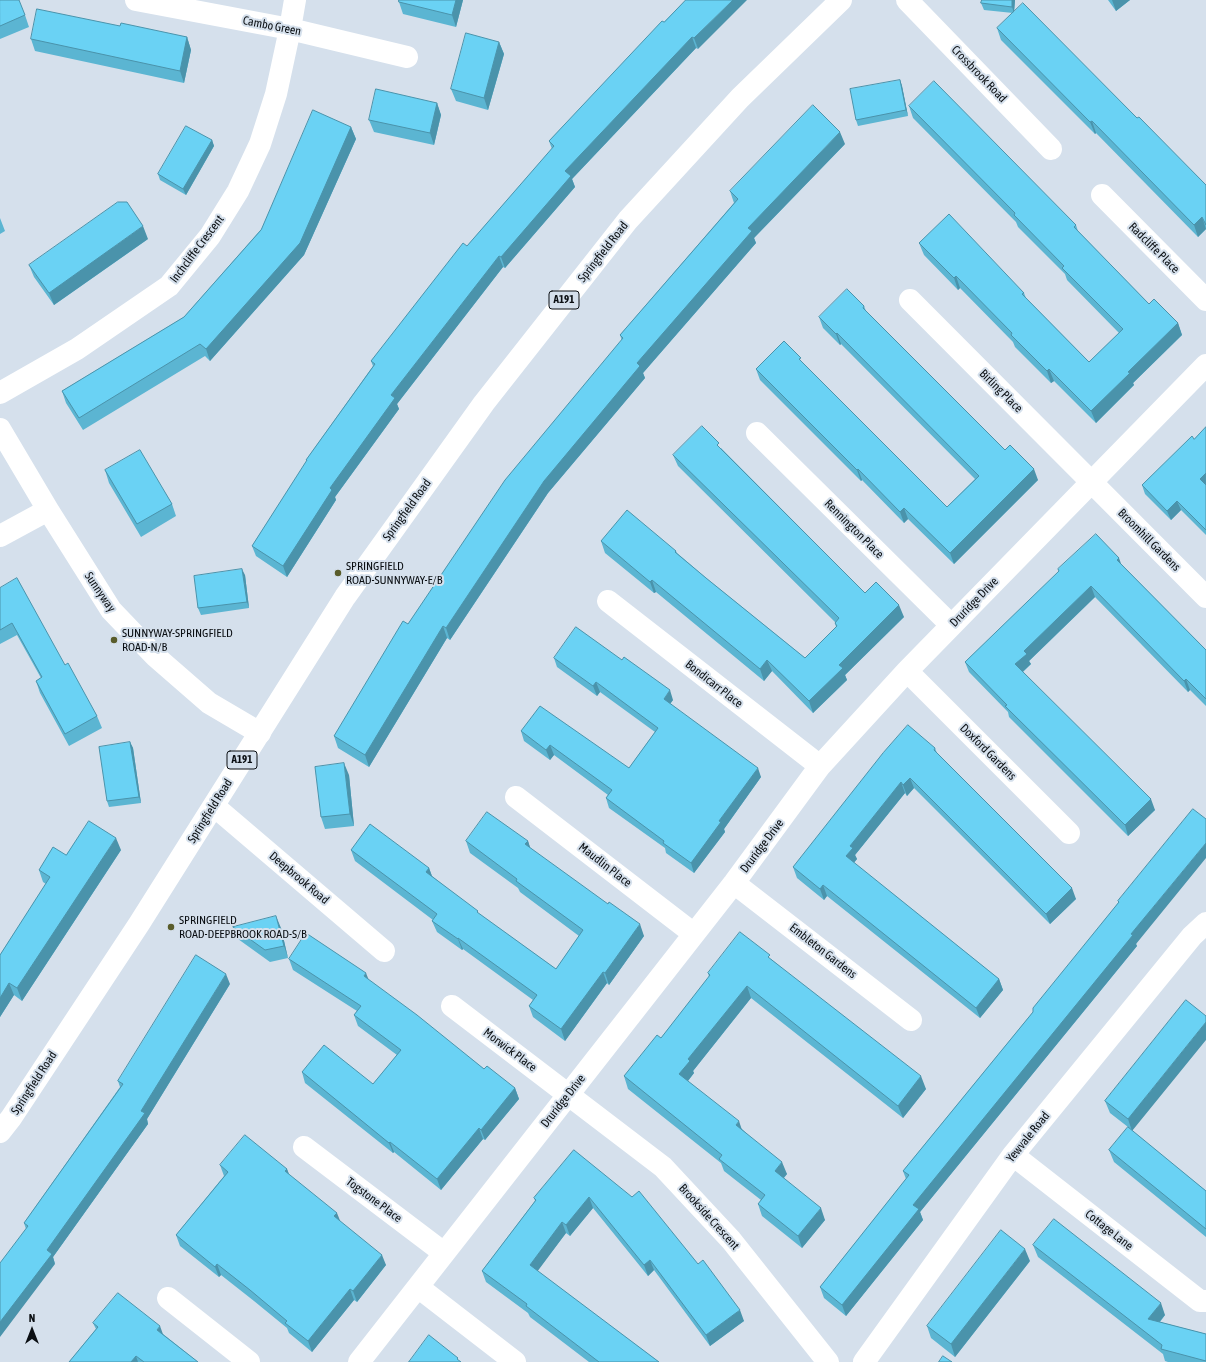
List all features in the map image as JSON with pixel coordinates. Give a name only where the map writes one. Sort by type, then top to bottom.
[{"type":"street","name":"Cambo Green","points":[[136,0],[290,29],[407,57]]},
{"type":"street","name":"Inchcliffe Crescent","points":[[0,393],[77,350],[170,286],[210,236],[238,191],[260,144],[276,94],[295,0]]},
{"type":"street","name":"Springfield Road","points":[[0,1132],[11,1118],[139,924],[345,597],[475,416],[628,220],[740,98],[841,0]]},
{"type":"street","name":"Crossbrook Road","points":[[907,0],[1051,149]]},
{"type":"street","name":"Radcliffe Place","points":[[1102,195],[1206,300]]},
{"type":"street","name":"Birling Place","points":[[910,300],[1092,482]]},
{"type":"street","name":"Druridge Drive","points":[[359,1362],[734,883],[820,766],[907,671],[1206,365]]},
{"type":"street","name":"Sunnyway","points":[[0,429],[48,510],[111,610],[155,656],[209,703],[260,733]]},
{"type":"street","name":"Rennington Place","points":[[757,433],[951,626]]},
{"type":"street","name":"Broomhill Gardens","points":[[1092,482],[1206,597]]},
{"type":"street","points":[[0,536],[48,510]]},
{"type":"street","name":"Bondicarr Place","points":[[608,602],[820,766]]},
{"type":"street","name":"Doxford Gardens","points":[[907,671],[1069,833]]},
{"type":"street","name":"Maudlin Place","points":[[516,797],[694,934]]},
{"type":"street","name":"Deepbrook Road","points":[[214,806],[384,951]]},
{"type":"street","name":"Embleton Gardens","points":[[734,883],[911,1020]]},
{"type":"street","name":"Yewvale Road","points":[[864,1362],[1013,1155],[1192,936],[1206,923]]},
{"type":"street","name":"Morwick Place","points":[[452,1006],[569,1094]]},
{"type":"street","name":"Brookside Crescent","points":[[569,1094],[663,1167],[731,1240],[828,1362]]},
{"type":"street","name":"Togstone Place","points":[[304,1147],[444,1253]]},
{"type":"street","name":"Cottage Lane","points":[[1013,1155],[1200,1301],[1206,1301]]},
{"type":"street","points":[[418,1287],[515,1362]]},
{"type":"street","points":[[168,1298],[249,1362]]},
{"type":"building","points":[[0,0],[19,0],[25,15],[0,26]]},
{"type":"building","points":[[399,0],[456,0],[452,15],[399,2]]},
{"type":"building","points":[[686,0],[733,0],[694,38],[692,37],[565,171],[571,176],[501,257],[499,256],[391,395],[395,398],[330,488],[332,490],[283,566],[252,546],[306,460],[375,364],[371,361],[463,243],[467,246],[554,146],[549,141],[662,21],[664,22]]},
{"type":"building","points":[[982,0],[1012,0],[1012,7],[981,3]]},
{"type":"building","points":[[1023,3],[1206,185],[1206,225],[1202,217],[1194,225],[1092,121],[1090,122],[997,28]]},
{"type":"building","points":[[37,9],[120,26],[121,23],[187,37],[180,71],[31,39]]},
{"type":"building","points":[[466,33],[499,42],[484,98],[451,89]]},
{"type":"building","points":[[900,80],[906,110],[856,120],[850,89]]},
{"type":"building","points":[[934,81],[1076,225],[1074,227],[1149,304],[1154,299],[1178,323],[1091,411],[1049,369],[1047,371],[1011,335],[1012,333],[956,276],[954,278],[919,243],[949,214],[1024,293],[1022,294],[1089,362],[1123,329],[1062,268],[1064,266],[1014,215],[1015,213],[909,106]]},
{"type":"building","points":[[376,89],[437,103],[430,133],[369,120]]},
{"type":"building","points":[[813,105],[840,132],[748,228],[752,231],[637,363],[640,366],[544,481],[446,628],[443,626],[365,755],[334,736],[403,621],[408,624],[505,480],[623,338],[620,335],[738,199],[730,191]]},
{"type":"building","points":[[313,110],[351,127],[300,243],[206,349],[200,344],[79,418],[62,391],[184,317],[261,230]]},
{"type":"building","points":[[186,126],[212,140],[183,189],[158,174]]},
{"type":"building","points":[[118,202],[127,202],[143,226],[49,293],[29,265]]},
{"type":"building","points":[[847,289],[864,306],[863,308],[1005,450],[1010,445],[1034,469],[950,553],[904,508],[900,512],[756,369],[784,341],[801,358],[799,359],[947,507],[979,476],[837,333],[836,334],[819,317]]},
{"type":"building","points":[[702,426],[719,443],[717,445],[865,593],[876,582],[899,605],[839,665],[843,668],[809,701],[767,660],[760,669],[652,580],[650,582],[601,541],[627,510],[706,578],[805,658],[837,626],[835,623],[839,618],[673,455]]},
{"type":"building","points":[[1206,427],[1206,473],[1200,479],[1206,485],[1206,530],[1177,501],[1167,511],[1142,485],[1192,436],[1194,439]]},
{"type":"building","points":[[140,450],[172,504],[137,524],[105,470]]},
{"type":"building","points":[[1096,534],[1119,558],[1117,560],[1206,650],[1206,699],[1186,679],[1184,681],[1091,586],[1024,651],[1027,654],[1015,664],[1151,799],[1125,825],[1005,706],[1007,705],[965,662],[1059,571],[1058,569]]},
{"type":"building","points":[[242,569],[247,602],[198,608],[194,576]]},
{"type":"building","points":[[17,578],[65,665],[68,663],[97,716],[65,734],[36,681],[42,677],[12,623],[0,630],[0,588]]},
{"type":"building","points":[[576,627],[622,660],[624,657],[670,690],[664,699],[758,768],[719,821],[721,822],[691,863],[606,798],[612,790],[550,745],[546,750],[521,731],[540,706],[629,768],[658,728],[596,682],[593,686],[554,658]]},
{"type":"building","points":[[908,725],[935,748],[934,750],[1072,888],[1046,914],[910,778],[903,785],[901,782],[850,846],[853,848],[846,856],[999,979],[976,1008],[823,885],[820,889],[793,867],[883,753]]},
{"type":"building","points":[[130,742],[139,797],[107,801],[99,747]]},
{"type":"building","points":[[344,763],[350,814],[321,817],[315,767]]},
{"type":"building","points":[[1193,809],[1206,819],[1206,843],[913,1205],[919,1209],[842,1305],[820,1287],[909,1175],[903,1171],[1033,1012],[1033,1008]]},
{"type":"building","points":[[487,812],[528,841],[525,844],[608,904],[609,902],[640,924],[605,973],[603,972],[561,1029],[529,1006],[537,995],[432,921],[437,914],[351,850],[370,824],[429,868],[426,872],[478,911],[477,912],[556,969],[583,930],[516,881],[517,879],[466,841]]},
{"type":"building","points":[[89,821],[116,838],[17,988],[9,983],[0,998],[0,955],[50,877],[39,870],[53,847],[66,855]]},
{"type":"building","points":[[276,916],[284,946],[265,950],[233,927]]},
{"type":"building","points":[[740,932],[770,955],[768,957],[921,1076],[898,1106],[747,986],[688,1059],[690,1061],[679,1074],[739,1121],[736,1125],[782,1162],[775,1171],[821,1208],[798,1236],[758,1204],[765,1195],[719,1159],[722,1155],[624,1076],[657,1035],[661,1038],[710,975],[708,973]]},
{"type":"building","points":[[306,933],[366,973],[364,976],[417,1015],[484,1069],[487,1066],[515,1088],[481,1130],[479,1128],[437,1179],[390,1142],[389,1143],[302,1072],[324,1045],[373,1084],[401,1050],[354,1015],[361,1006],[289,959]]},
{"type":"building","points":[[196,955],[226,974],[141,1111],[145,1113],[47,1250],[52,1254],[0,1322],[0,1263],[28,1226],[24,1223],[123,1084],[118,1081]]},
{"type":"building","points":[[1186,1000],[1206,1016],[1206,1022],[1128,1119],[1105,1101]]},
{"type":"building","points":[[1128,1127],[1206,1191],[1206,1229],[1109,1150]]},
{"type":"building","points":[[245,1135],[287,1169],[285,1171],[337,1213],[334,1216],[382,1255],[353,1291],[350,1289],[308,1341],[285,1323],[287,1321],[250,1290],[217,1264],[215,1267],[176,1235],[228,1172],[220,1165]]},
{"type":"building","points":[[574,1150],[632,1197],[639,1191],[698,1264],[703,1260],[740,1310],[706,1335],[650,1260],[644,1265],[589,1197],[566,1225],[562,1222],[530,1265],[659,1362],[599,1362],[526,1306],[527,1304],[482,1271],[536,1200],[534,1198]]},
{"type":"building","points":[[1054,1219],[1161,1303],[1148,1319],[1206,1334],[1206,1361],[1161,1349],[1162,1345],[1033,1245]]},
{"type":"building","points":[[1001,1230],[1025,1249],[951,1344],[927,1326]]},
{"type":"building","points":[[118,1293],[160,1326],[157,1330],[198,1362],[144,1362],[136,1356],[131,1362],[69,1362],[98,1327],[93,1323]]},
{"type":"building","points":[[429,1335],[458,1358],[457,1359],[461,1362],[409,1362]]},
{"type":"building","points":[[943,1356],[952,1362],[939,1362]]},
{"type":"place","name":"SPRINGFIELD ROAD-SUNNYWAY-E/B","points":[[338,573]]},
{"type":"place","name":"SUNNYWAY-SPRINGFIELD ROAD-N/B","points":[[114,640]]},
{"type":"place","name":"SPRINGFIELD ROAD-DEEPBROOK ROAD-S/B","points":[[171,927]]}]
